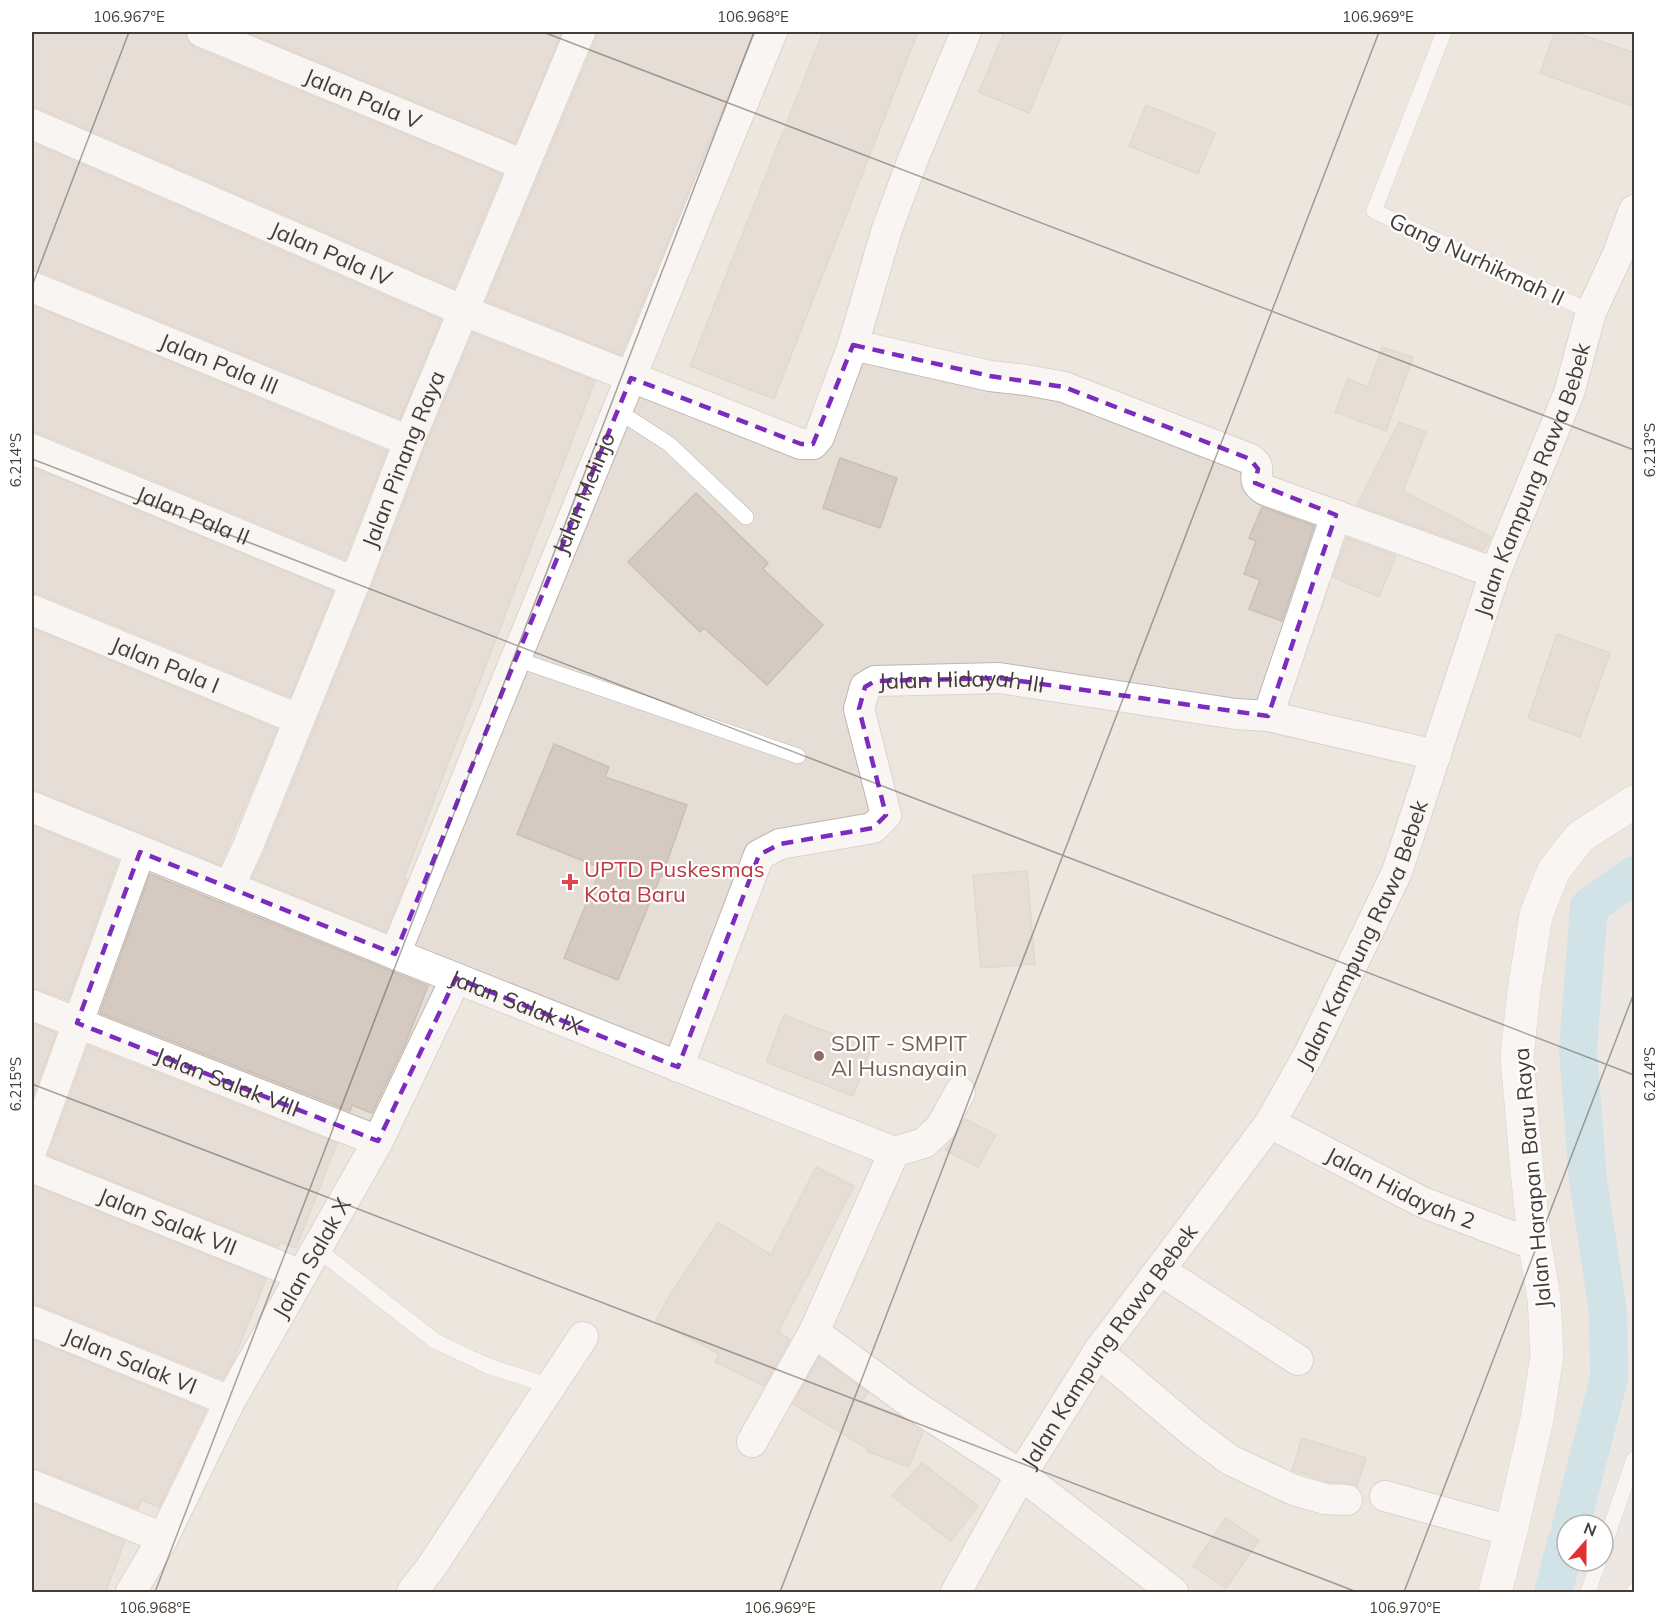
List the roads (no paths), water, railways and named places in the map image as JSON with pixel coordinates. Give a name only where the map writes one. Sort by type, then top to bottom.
[{"type":"street","name":"Jalan Pala V","points":[[202,32],[524,165]]},
{"type":"street","name":"Jalan Pinang Raya","points":[[229,887],[248,846],[355,582],[409,441],[578,32]]},
{"type":"street","name":"Jalan Melinjo","points":[[395,954],[772,32]]},
{"type":"street","points":[[966,32],[915,154],[887,230],[853,345],[990,376],[1064,387],[1250,459],[1255,462],[1258,469],[1257,485],[1265,489],[1495,573]]},
{"type":"street","name":"Jalan Pala IV","points":[[32,124],[464,311],[801,444],[813,444],[819,437],[853,345]]},
{"type":"street","name":"Jalan Kampung Rawa Bebek","points":[[956,1593],[1021,1475],[1098,1352],[1270,1123],[1309,1054],[1397,872],[1495,573],[1569,393],[1591,312],[1618,254],[1635,210]]},
{"type":"street","name":"Jalan Pala III","points":[[32,287],[409,441]]},
{"type":"street","name":"Jalan Pala II","points":[[32,449],[355,582]]},
{"type":"street","points":[[1335,515],[1268,716],[1436,755]]},
{"type":"street","name":"Jalan Pala I","points":[[32,610],[298,719]]},
{"type":"street","name":"Jalan Hidayah III","points":[[678,1067],[759,855],[780,844],[873,828],[885,815],[859,709],[865,687],[874,681],[999,678],[1236,714],[1268,716]]},
{"type":"street","name":"Jalan Harapan Baru Raya","points":[[1495,1593],[1536,1419],[1546,1356],[1544,1298],[1535,1245],[1517,1057],[1524,991],[1536,915],[1554,870],[1580,837],[1635,802]]},
{"type":"street","name":"Jalan Salak IX","points":[[32,807],[894,1152]]},
{"type":"street","points":[[32,1149],[140,852]]},
{"type":"street","name":"Jalan Salak X","points":[[131,1593],[163,1538],[230,1401],[378,1141],[456,978]]},
{"type":"street","name":"Jalan Salak VIII","points":[[32,1005],[378,1141]]},
{"type":"street","points":[[752,1442],[814,1332],[894,1152],[924,1143],[941,1127],[960,1092]]},
{"type":"street","name":"Jalan Hidayah 2","points":[[1270,1123],[1422,1202],[1535,1245]]},
{"type":"street","name":"Jalan Salak VII","points":[[32,1167],[302,1275]]},
{"type":"street","points":[[1160,1269],[1298,1359]]},
{"type":"street","name":"Jalan Salak VI","points":[[32,1321],[230,1401]]},
{"type":"street","points":[[814,1332],[912,1404],[1021,1475],[1173,1593]]},
{"type":"street","points":[[412,1593],[583,1337]]},
{"type":"street","points":[[1098,1352],[1195,1434],[1230,1460],[1294,1490],[1325,1499],[1347,1500]]},
{"type":"street","points":[[32,1485],[163,1538]]},
{"type":"street","points":[[1385,1496],[1511,1531]]},
{"type":"lane","name":"Gang Nurhikmah II","points":[[1444,32],[1374,211],[1591,312]]},
{"type":"lane","points":[[618,411],[669,444],[746,517]]},
{"type":"lane","points":[[516,659],[798,756]]},
{"type":"lane","points":[[316,1249],[435,1341],[488,1366],[550,1386]]},
{"type":"lane","points":[[1615,1515],[1635,1458]]},
{"type":"lane","points":[[1588,1593],[1595,1573]]},
{"type":"waterway","points":[[1574,1513],[1609,1378],[1608,1312],[1588,1180],[1578,1049],[1589,907],[1634,875]]},
{"type":"waterway","points":[[1553,1592],[1558,1573]]},
{"type":"place","name":"UPTD Puskesmas Kota Baru","points":[[570,882]]},
{"type":"place","name":"SDIT - SMPIT Al Husnayain","points":[[819,1056]]}]
